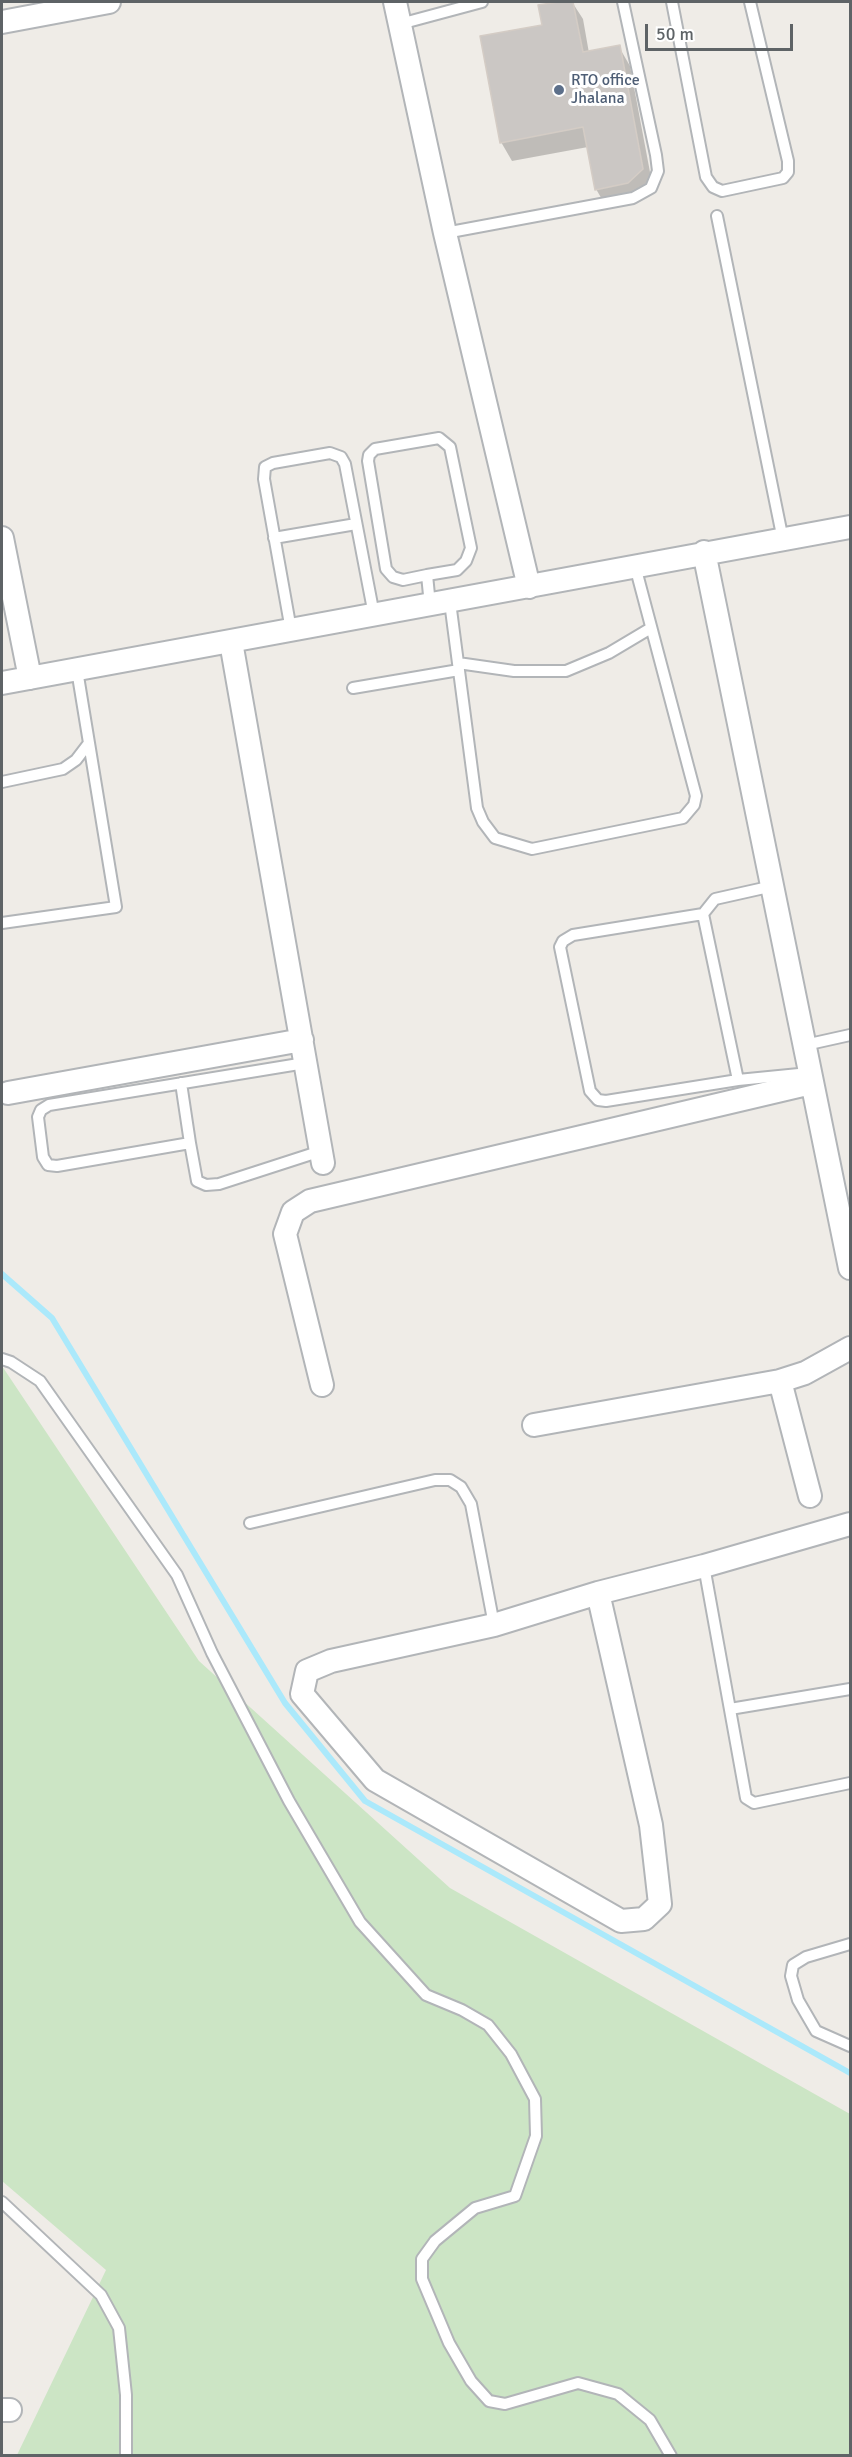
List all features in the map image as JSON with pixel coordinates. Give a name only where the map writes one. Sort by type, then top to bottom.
[{"type":"street","points":[[2,22],[109,2]]},
{"type":"street","points":[[395,2],[445,233],[529,587]]},
{"type":"street","points":[[2,683],[529,587],[704,552],[850,527]]},
{"type":"street","points":[[2,538],[30,678]]},
{"type":"street","points":[[704,552],[810,1078],[846,1227],[850,1268]]},
{"type":"street","points":[[231,642],[322,1157]]},
{"type":"street","points":[[8,1093],[302,1040]]},
{"type":"street","points":[[322,1385],[285,1234],[293,1212],[310,1201],[810,1078]]},
{"type":"street","points":[[534,1425],[780,1381],[805,1372],[850,1348]]},
{"type":"street","points":[[780,1381],[810,1496]]},
{"type":"street","points":[[598,1593],[651,1825],[660,1904],[644,1919],[621,1921],[375,1780],[302,1694],[307,1671],[331,1661],[494,1625],[598,1593],[704,1566],[850,1524]]},
{"type":"lane","points":[[400,24],[482,2]]},
{"type":"lane","points":[[445,233],[633,198],[651,188],[658,171],[656,154],[623,2]]},
{"type":"lane","points":[[672,2],[706,177],[713,187],[722,191],[783,178],[788,172],[788,161],[750,2]]},
{"type":"lane","points":[[717,216],[783,540]]},
{"type":"lane","points":[[439,438],[450,447],[471,548],[466,561],[457,570],[427,575],[403,580],[393,577],[386,569],[368,461],[369,455],[375,449],[439,438]]},
{"type":"lane","points":[[291,630],[264,479],[265,467],[273,463],[330,453],[341,457],[345,464],[374,615]]},
{"type":"lane","points":[[274,538],[356,524]]},
{"type":"lane","points":[[427,575],[440,603],[459,666],[477,808],[483,822],[495,838],[532,849],[683,818],[694,805],[696,796],[635,566]]},
{"type":"lane","points":[[353,688],[459,666],[514,671],[566,671],[590,663],[651,628]]},
{"type":"lane","points":[[2,922],[116,907],[77,670]]},
{"type":"lane","points":[[2,782],[63,769],[76,760],[89,743]]},
{"type":"lane","points":[[773,886],[715,898],[703,914],[573,935],[563,941],[560,947],[591,1091],[598,1100],[606,1101],[738,1080],[810,1078]]},
{"type":"lane","points":[[703,914],[738,1080]]},
{"type":"lane","points":[[805,1045],[850,1035]]},
{"type":"lane","points":[[190,1143],[57,1166],[48,1165],[43,1157],[38,1117],[41,1110],[49,1105],[305,1063]]},
{"type":"lane","points":[[181,1083],[197,1181],[206,1185],[219,1184],[322,1157]]},
{"type":"lane","points":[[2,1359],[11,1362],[40,1381],[177,1575],[212,1653],[289,1801],[360,1922],[426,1995],[462,2010],[488,2025],[511,2054],[535,2099],[536,2136],[515,2196],[475,2208],[435,2241],[422,2259],[422,2279],[449,2343],[471,2381],[489,2401],[506,2404],[578,2383],[618,2394],[650,2420],[672,2456]]},
{"type":"lane","points":[[250,1523],[435,1480],[450,1480],[461,1487],[471,1504],[494,1625]]},
{"type":"lane","points":[[704,1566],[746,1798],[754,1803],[850,1783]]},
{"type":"lane","points":[[730,1709],[850,1689]]},
{"type":"lane","points":[[850,1944],[806,1957],[794,1965],[791,1976],[798,2000],[816,2031],[850,2046]]},
{"type":"lane","points":[[2,2202],[101,2295],[119,2328],[126,2395],[126,2456]]},
{"type":"green space","points":[[2,1366],[199,1661],[450,1888],[850,2114],[850,2455],[17,2455],[106,2270],[2,2181]]},
{"type":"building","name":"RTO office Jhalana","points":[[573,2],[583,52],[620,45],[643,169],[628,183],[595,190],[583,127],[500,143],[480,36],[542,25],[538,5]]},
{"type":"waterway","points":[[2,1274],[52,1318],[285,1703],[365,1801],[850,2073]]},
{"type":"place","name":"RTO office Jhalana","points":[[559,90]]}]
